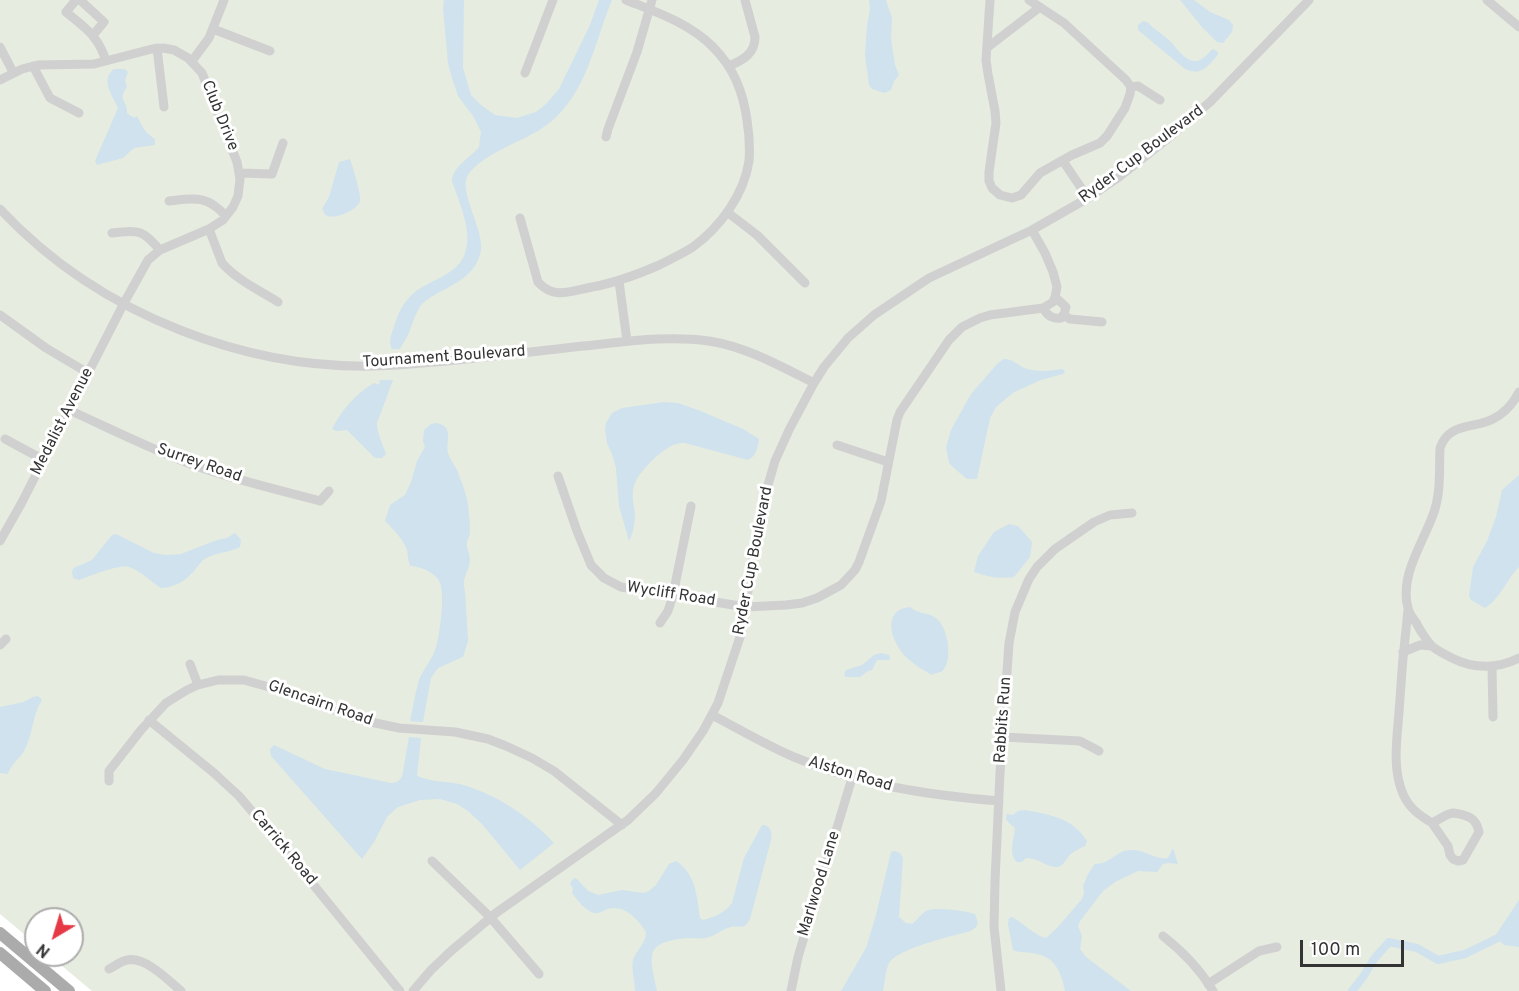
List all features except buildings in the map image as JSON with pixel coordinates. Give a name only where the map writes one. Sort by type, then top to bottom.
[{"type":"main road","points":[[0,933],[69,991]]},
{"type":"main road","points":[[0,953],[45,991]]},
{"type":"street","points":[[93,35],[104,22],[78,0],[66,12],[93,35],[106,61]]},
{"type":"street","name":"Club Drive","points":[[192,61],[209,38],[224,0]]},
{"type":"street","points":[[525,74],[554,0]]},
{"type":"street","points":[[729,66],[748,56],[755,42],[745,0]]},
{"type":"street","points":[[990,0],[986,60],[996,123],[989,181],[992,188],[1000,195],[1012,198],[1021,195],[1040,173],[1100,143],[1125,108],[1131,87],[1077,34],[1029,0]]},
{"type":"street","name":"Ryder Cup Boulevard","points":[[413,991],[431,970],[490,917],[622,825],[656,793],[683,760],[712,715],[723,691],[739,641],[756,537],[775,461],[814,383],[848,338],[874,315],[929,278],[1032,230],[1088,198],[1119,177],[1166,141],[1210,102],[1309,0]]},
{"type":"street","points":[[1487,0],[1519,27]]},
{"type":"street","points":[[520,218],[538,282],[544,289],[560,293],[607,285],[644,272],[678,256],[711,231],[727,212],[739,191],[748,161],[749,141],[743,102],[735,74],[711,45],[698,34],[651,5],[630,2]]},
{"type":"street","points":[[606,137],[637,52],[651,5]]},
{"type":"street","points":[[988,47],[1040,7]]},
{"type":"street","points":[[213,29],[270,51]]},
{"type":"street","points":[[0,47],[13,72]]},
{"type":"street","points":[[157,48],[164,106]]},
{"type":"street","name":"Club Drive","points":[[0,80],[13,72],[33,66],[106,61],[157,48],[174,50],[184,54],[192,61],[204,78],[237,162],[240,173],[238,196],[233,207],[218,223],[209,229],[159,249]]},
{"type":"street","points":[[33,66],[50,98],[79,112]]},
{"type":"street","points":[[1131,87],[1138,86],[1160,100]]},
{"type":"street","name":"Club Drive","points":[[240,173],[272,174],[283,143]]},
{"type":"street","points":[[1063,160],[1088,198]]},
{"type":"street","points":[[169,201],[194,198],[206,200],[226,216]]},
{"type":"street","name":"Tournament Boulevard","points":[[0,209],[64,265],[124,303],[182,330],[237,348],[281,358],[334,365],[396,365],[627,341],[688,339],[729,345],[749,351],[814,383]]},
{"type":"street","points":[[727,212],[757,234],[805,283]]},
{"type":"street","points":[[209,229],[225,267],[278,302]]},
{"type":"street","points":[[112,233],[134,230],[149,237],[159,249],[148,260],[124,303]]},
{"type":"street","points":[[1032,230],[1045,253],[1058,287],[1055,297],[1048,306],[1043,308],[1053,319],[1060,318],[1066,307],[1055,297]]},
{"type":"street","points":[[619,281],[627,341]]},
{"type":"street","name":"Medalist Avenue","points":[[0,541],[124,303]]},
{"type":"street","name":"Wycliff Road","points":[[558,476],[591,565],[612,583],[621,587],[746,607],[802,603],[831,591],[849,578],[860,562],[879,506],[894,430],[900,412],[949,340],[967,324],[990,315],[1043,308]]},
{"type":"street","points":[[0,315],[45,348],[88,373]]},
{"type":"street","points":[[1063,315],[1070,319],[1102,322]]},
{"type":"street","points":[[1432,823],[1448,814],[1463,814],[1476,821],[1479,832],[1463,860],[1453,859],[1448,846],[1432,823],[1416,813],[1409,804],[1403,795],[1398,776],[1397,746],[1411,565],[1438,499],[1442,443],[1448,435],[1458,429],[1488,422],[1498,416],[1511,405],[1519,392]]},
{"type":"street","name":"Surrey Road","points":[[69,410],[153,448],[214,472],[320,501],[329,490]]},
{"type":"street","points":[[5,439],[44,460]]},
{"type":"street","points":[[837,445],[888,462]]},
{"type":"street","points":[[660,623],[668,611],[673,595],[691,506]]},
{"type":"street","name":"Rabbits Run","points":[[1001,991],[994,927],[999,801],[1009,643],[1018,603],[1029,579],[1054,549],[1110,514],[1132,513]]},
{"type":"street","points":[[1408,610],[1431,646]]},
{"type":"street","points":[[1403,652],[1420,645],[1431,646],[1457,661],[1478,666],[1492,666],[1519,658]]},
{"type":"street","points":[[190,664],[198,685]]},
{"type":"street","points":[[1492,666],[1493,717]]},
{"type":"street","name":"Glencairn Road","points":[[109,781],[110,771],[158,710],[172,699],[198,685],[218,680],[244,680],[283,691],[360,720],[399,728],[455,732],[488,739],[532,758],[554,771],[622,825]]},
{"type":"street","name":"Alston Road","points":[[712,715],[792,756],[852,778],[910,791],[999,801]]},
{"type":"street","name":"Carrick Road","points":[[150,720],[239,796],[400,991]]},
{"type":"street","points":[[1003,737],[1080,741],[1099,751]]},
{"type":"street","name":"Marlwood Lane","points":[[791,991],[798,957],[852,778]]},
{"type":"street","points":[[432,861],[490,917],[539,974]]},
{"type":"street","points":[[1163,936],[1182,953],[1210,987],[1259,951],[1277,947]]},
{"type":"street","points":[[110,969],[126,960],[142,963],[157,971],[181,991]]},
{"type":"shaded area","points":[[0,0],[1519,0],[1519,991],[92,991],[63,967],[84,967],[84,907],[24,907],[24,934],[0,914]]},
{"type":"water","points":[[444,0],[464,0],[463,68],[471,95],[495,115],[517,118],[536,112],[559,89],[590,25],[599,0],[612,0],[581,83],[561,112],[539,130],[494,153],[468,175],[466,191],[481,242],[478,261],[465,277],[422,304],[400,349],[392,349],[391,336],[404,304],[415,292],[457,266],[462,260],[467,244],[464,217],[452,181],[458,167],[479,147],[481,132],[473,116],[458,96],[452,78],[448,63]]},
{"type":"water","points":[[869,0],[886,0],[892,18],[891,39],[899,75],[891,90],[885,93],[872,89],[869,85],[865,55]]},
{"type":"water","points":[[1180,0],[1194,0],[1210,12],[1229,20],[1233,25],[1232,32],[1223,43],[1217,42]]},
{"type":"water","points":[[1143,21],[1167,38],[1189,60],[1199,60],[1213,49],[1218,52],[1217,56],[1200,71],[1185,69],[1138,30],[1138,25]]},
{"type":"water","points":[[114,69],[125,69],[128,72],[125,81],[127,86],[123,93],[127,113],[134,118],[137,116],[142,126],[155,139],[155,145],[134,148],[123,158],[97,165],[95,161],[118,108],[110,93],[108,83],[110,73]]},
{"type":"water","points":[[350,159],[360,201],[355,208],[346,213],[327,216],[322,209],[329,197],[339,162]]},
{"type":"water","points":[[1004,359],[1031,370],[1062,369],[1065,371],[1063,374],[1041,380],[1014,392],[996,407],[990,418],[977,479],[967,479],[949,463],[946,447],[951,430],[971,394]]},
{"type":"water","points":[[380,380],[393,380],[377,423],[386,454],[382,458],[375,458],[347,430],[332,429],[355,397],[374,383],[379,385]]},
{"type":"water","points":[[664,402],[678,403],[743,429],[759,439],[757,448],[748,460],[685,443],[674,445],[664,451],[643,470],[634,486],[635,521],[629,541],[619,506],[616,468],[607,443],[606,423],[612,413],[622,408]]},
{"type":"water","points":[[431,424],[443,425],[448,431],[448,453],[464,487],[467,501],[470,533],[467,544],[470,560],[464,582],[468,641],[463,657],[438,668],[431,678],[423,722],[410,721],[419,680],[433,656],[438,641],[442,597],[440,583],[432,573],[410,566],[405,546],[398,534],[385,521],[390,505],[405,495],[411,482],[417,461],[425,447],[424,430]]},
{"type":"water","points":[[1519,475],[1519,567],[1495,600],[1485,608],[1471,600],[1469,596],[1473,567],[1487,541],[1496,517],[1502,490]]},
{"type":"water","points":[[1009,524],[1018,526],[1032,542],[1030,557],[1014,577],[994,577],[974,572],[978,556],[994,532]]},
{"type":"water","points":[[235,533],[241,540],[240,547],[207,557],[187,578],[171,586],[161,588],[129,567],[112,569],[79,580],[73,578],[74,568],[92,560],[112,535],[116,534],[154,553],[165,555],[181,554]]},
{"type":"water","points":[[910,607],[935,617],[941,623],[947,637],[948,654],[945,668],[941,672],[932,675],[919,667],[903,654],[895,641],[891,627],[892,620],[901,609]]},
{"type":"water","points":[[881,653],[889,655],[889,660],[877,660],[872,670],[860,677],[844,675],[846,670],[862,665],[874,655]]},
{"type":"water","points":[[38,696],[42,700],[24,751],[8,774],[0,773],[0,707],[24,702]]},
{"type":"water","points":[[409,737],[421,738],[417,776],[459,784],[486,793],[522,815],[554,843],[520,870],[482,824],[468,811],[457,804],[440,799],[420,800],[398,807],[387,817],[362,859],[271,756],[270,749],[274,745],[325,769],[391,783],[397,782],[402,777]]},
{"type":"water","points":[[1025,810],[1060,818],[1067,822],[1087,841],[1085,846],[1072,853],[1058,867],[1030,858],[1017,862],[1012,851],[1015,828],[1006,819],[1007,814],[1013,815]]},
{"type":"water","points":[[762,825],[770,829],[771,840],[748,923],[744,926],[728,928],[706,938],[673,940],[656,947],[652,960],[657,991],[635,991],[633,960],[646,932],[635,918],[625,911],[613,908],[596,913],[591,912],[572,893],[570,883],[574,878],[577,879],[588,891],[598,895],[622,890],[644,893],[656,885],[669,864],[676,861],[683,866],[692,879],[700,918],[707,919],[723,912],[732,903],[744,858]]},
{"type":"water","points":[[1173,848],[1178,864],[1163,864],[1157,872],[1138,871],[1115,882],[1103,891],[1078,926],[1082,936],[1080,949],[1086,957],[1131,991],[1065,991],[1059,971],[1046,957],[1013,950],[1009,918],[1012,917],[1046,938],[1082,899],[1083,886],[1095,864],[1127,850],[1168,858]]},
{"type":"water","points":[[895,851],[903,858],[899,917],[906,923],[912,924],[926,911],[951,910],[975,914],[978,923],[971,931],[927,943],[894,958],[888,966],[883,991],[841,991],[866,948],[891,852]]},
{"type":"water","points":[[1519,900],[1519,947],[1504,945],[1495,936]]},
{"type":"waterway","points":[[1352,991],[1389,942],[1417,948],[1438,960],[1465,954],[1506,934]]}]
